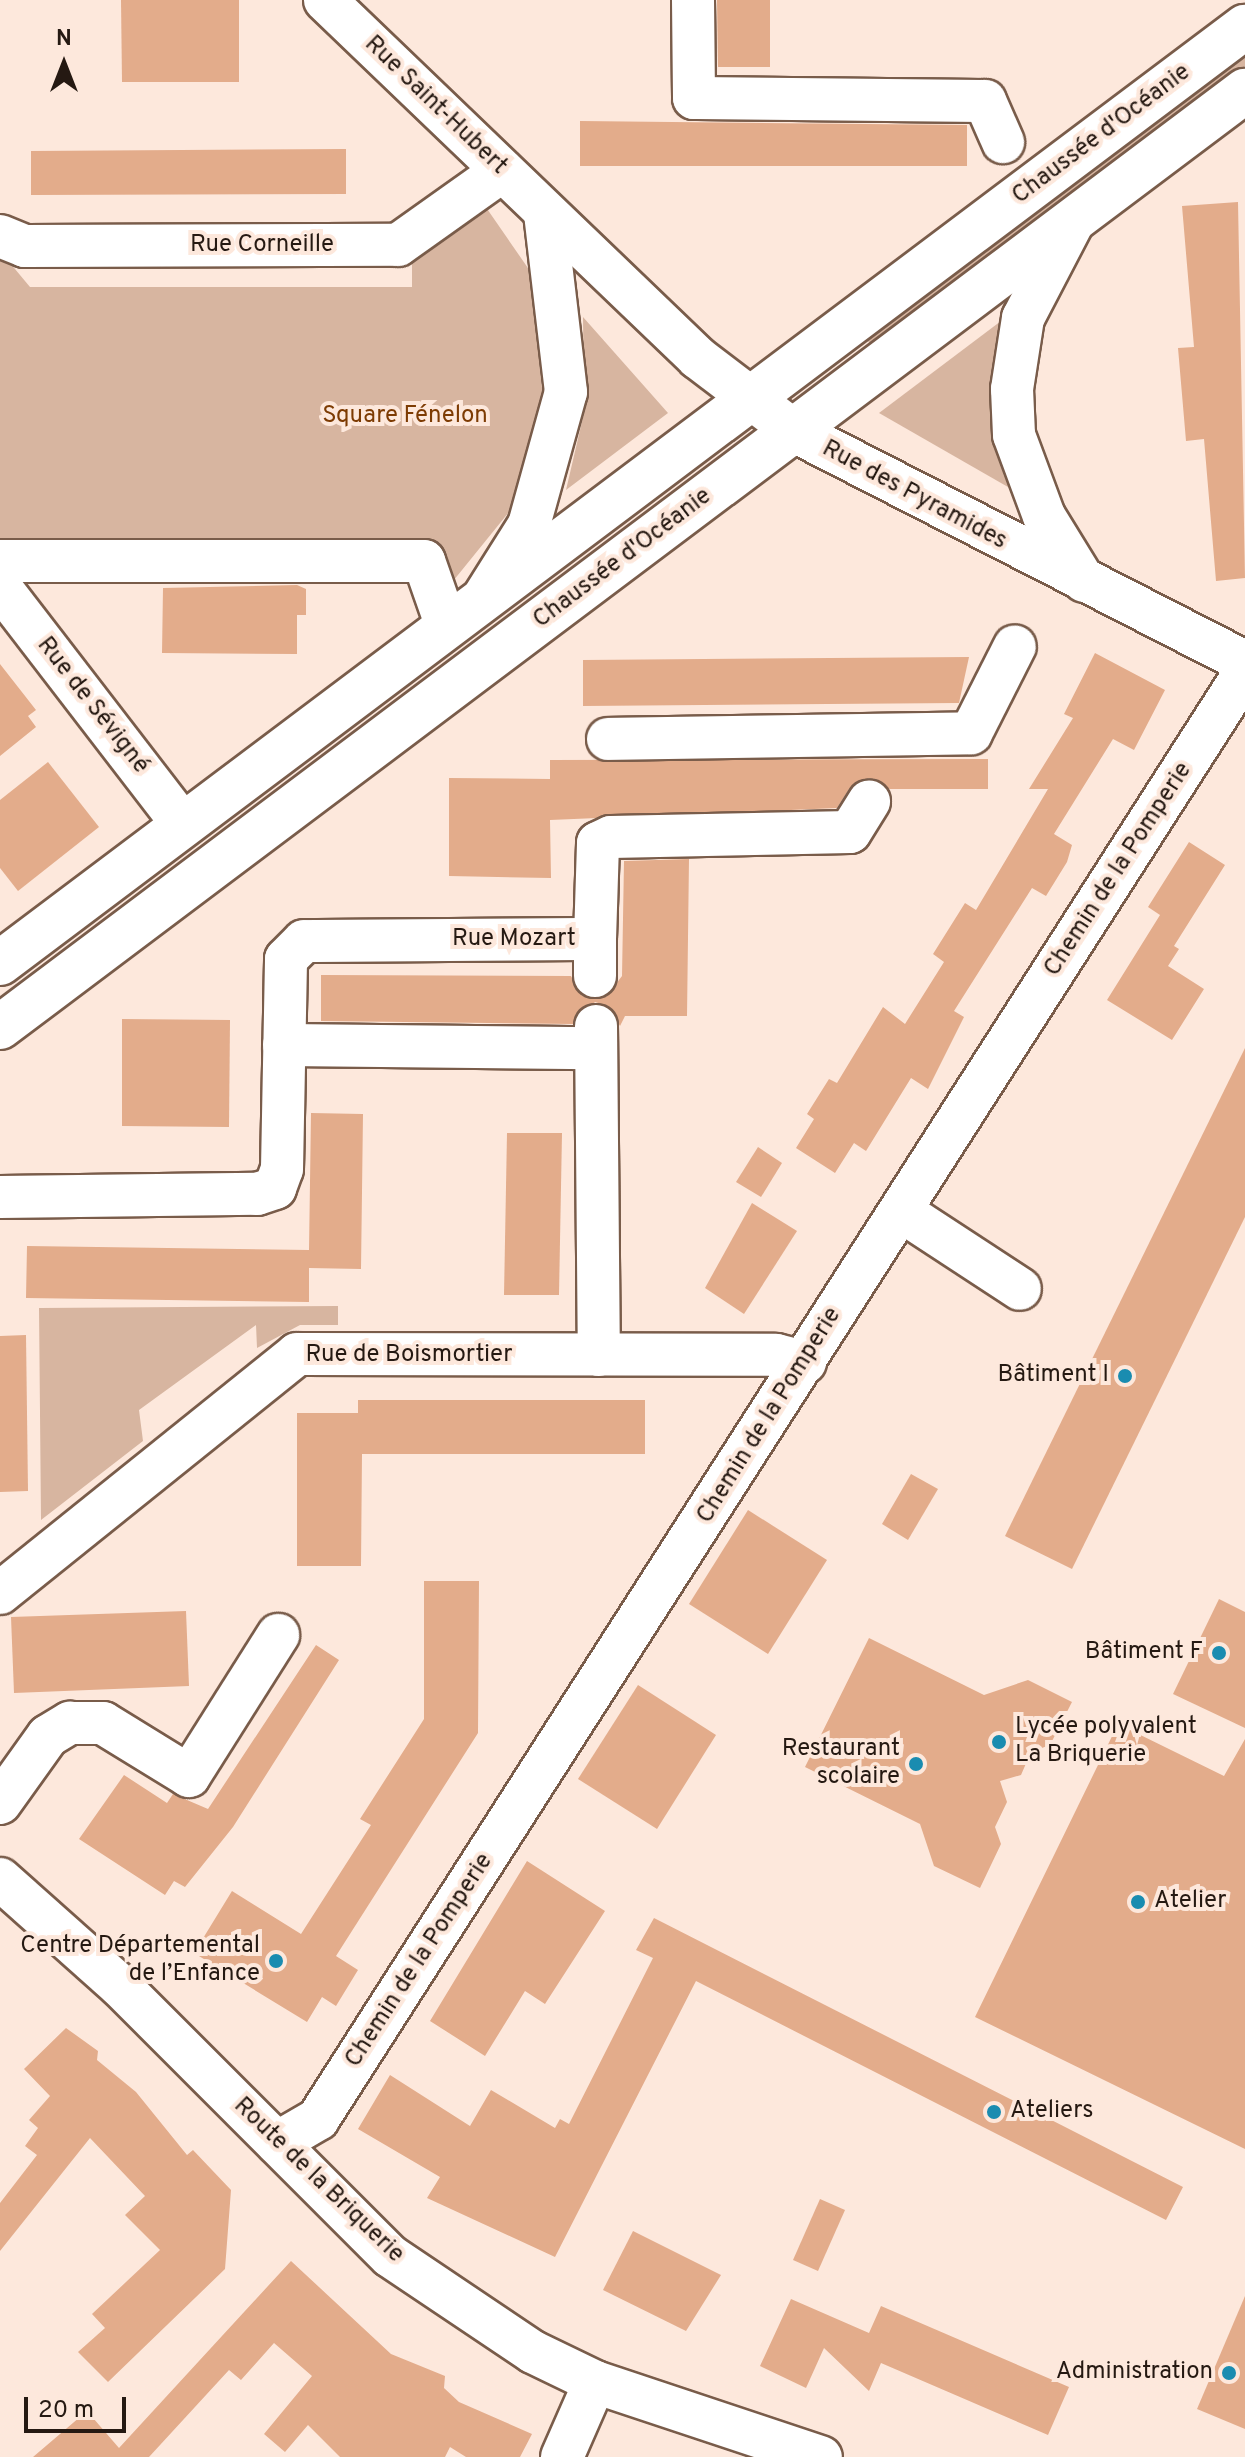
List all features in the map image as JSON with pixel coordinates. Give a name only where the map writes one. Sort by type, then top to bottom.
[{"type":"main road","name":"Chaussée d'Océanie","points":[[0,963],[1245,27]]},
{"type":"main road","name":"Chaussée d'Océanie","points":[[0,1027],[1245,91]]},
{"type":"street","name":"Rue Saint-Hubert","points":[[325,0],[545,212],[751,399]]},
{"type":"street","points":[[693,0],[694,98],[985,101],[1003,142]]},
{"type":"street","name":"Rue Corneille","points":[[0,236],[25,246],[398,245],[502,171]]},
{"type":"street","points":[[0,561],[424,561],[464,615],[529,525],[566,392],[545,212]]},
{"type":"street","points":[[1076,219],[1025,310],[1012,389],[1014,435],[1039,503],[1084,581]]},
{"type":"street","name":"Rue des Pyramides","points":[[751,399],[794,431],[1245,662]]},
{"type":"street","name":"Rue de Sévigné","points":[[0,587],[183,825]]},
{"type":"street","points":[[608,739],[971,733],[1015,646]]},
{"type":"street","name":"Chemin de la Pomperie","points":[[277,2143],[318,2119],[1245,672]]},
{"type":"street","name":"Rue Mozart","points":[[0,1197],[257,1194],[275,1188],[282,1169],[286,959],[304,941],[595,958],[598,843],[611,837],[850,832],[869,802]]},
{"type":"street","points":[[284,1045],[596,1037],[599,1355]]},
{"type":"street","points":[[901,1211],[1020,1289]]},
{"type":"street","name":"Rue de Boismortier","points":[[0,1593],[297,1354],[776,1355],[805,1362]]},
{"type":"street","points":[[0,1803],[48,1736],[70,1723],[103,1723],[189,1776],[278,1635]]},
{"type":"street","name":"Route de la Briquerie","points":[[0,1879],[277,2143],[390,2256],[533,2352],[595,2382],[821,2457]]},
{"type":"street","points":[[562,2457],[595,2382]]},
{"type":"green space","points":[[1245,49],[1245,66],[871,346],[865,336]]},
{"type":"green space","name":"Square Fénelon","points":[[483,203],[530,271],[545,417],[518,501],[445,591],[427,548],[0,543],[0,251],[30,287],[412,287],[412,253]]},
{"type":"green space","points":[[1009,315],[1020,494],[879,413]]},
{"type":"green space","points":[[583,317],[668,413],[566,490],[584,413]]},
{"type":"green space","points":[[338,1306],[338,1325],[300,1325],[257,1348],[256,1325],[139,1410],[143,1441],[41,1520],[39,1308]]},
{"type":"building","points":[[121,0],[239,0],[239,82],[122,82]]},
{"type":"building","points":[[717,0],[770,0],[770,67],[718,67]]},
{"type":"building","points":[[580,121],[967,125],[967,166],[580,166]]},
{"type":"building","points":[[346,149],[346,194],[31,195],[31,151]]},
{"type":"building","points":[[1238,202],[1245,578],[1216,581],[1204,439],[1186,441],[1178,348],[1194,347],[1182,206]]},
{"type":"building","points":[[297,585],[306,589],[306,615],[297,615],[297,654],[162,653],[163,588]]},
{"type":"building","points":[[1095,653],[1165,690],[1134,750],[1113,739],[1054,834],[1072,845],[1067,862],[1046,896],[1032,888],[954,1011],[964,1017],[928,1089],[911,1078],[866,1151],[854,1143],[835,1173],[796,1148],[814,1119],[807,1114],[829,1079],[837,1083],[883,1007],[905,1024],[944,962],[933,954],[965,903],[976,910],[1048,789],[1029,789],[1073,718],[1064,714]]},
{"type":"building","points":[[969,657],[959,703],[583,706],[583,660]]},
{"type":"building","points":[[0,664],[36,710],[28,716],[36,727],[0,756]]},
{"type":"building","points":[[988,759],[988,789],[889,789],[869,778],[849,789],[837,808],[550,820],[551,878],[449,876],[449,778],[550,779],[550,760]]},
{"type":"building","points":[[48,762],[99,827],[18,891],[0,868],[0,800]]},
{"type":"building","points":[[1189,842],[1225,865],[1174,946],[1179,949],[1168,966],[1204,989],[1172,1040],[1107,1000],[1160,915],[1148,907]]},
{"type":"building","points":[[689,859],[687,1016],[625,1016],[620,1026],[608,1006],[595,1002],[573,1024],[321,1021],[321,975],[571,976],[582,996],[606,997],[622,976],[624,861]]},
{"type":"building","points":[[122,1019],[230,1020],[229,1127],[122,1126]]},
{"type":"building","name":"Bâtiment I","points":[[1245,1048],[1245,1217],[1072,1569],[1005,1536]]},
{"type":"building","points":[[311,1113],[363,1114],[361,1269],[309,1268],[309,1302],[26,1298],[27,1246],[309,1250]]},
{"type":"building","points":[[507,1133],[562,1133],[559,1295],[504,1295]]},
{"type":"building","points":[[758,1147],[782,1163],[761,1197],[736,1182]]},
{"type":"building","points":[[752,1203],[797,1231],[744,1314],[705,1288]]},
{"type":"building","points":[[26,1335],[28,1491],[0,1492],[0,1336]]},
{"type":"building","points":[[358,1400],[645,1400],[645,1454],[362,1454],[361,1566],[297,1566],[297,1413],[358,1413]]},
{"type":"building","points":[[911,1474],[938,1489],[908,1540],[882,1524]]},
{"type":"building","points":[[748,1510],[827,1560],[768,1654],[689,1604]]},
{"type":"building","points":[[424,1581],[479,1581],[478,1733],[336,1956],[358,1970],[336,2006],[322,1997],[307,2022],[194,1953],[232,1891],[301,1934],[371,1825],[360,1819],[424,1719]]},
{"type":"building","name":"Bâtiment F","points":[[1219,1599],[1245,1612],[1245,1728],[1173,1694]]},
{"type":"building","points":[[186,1611],[189,1686],[14,1693],[11,1617]]},
{"type":"building","name":"Restaurant scolaire","points":[[869,1638],[984,1695],[1028,1680],[1072,1702],[1050,1745],[1031,1752],[1021,1775],[1000,1781],[1007,1802],[995,1827],[1001,1844],[980,1888],[934,1866],[920,1824],[805,1767]]},
{"type":"building","points":[[316,1645],[339,1660],[233,1827],[185,1887],[174,1881],[165,1895],[79,1839],[124,1775],[167,1803],[173,1794],[208,1809]]},
{"type":"building","points":[[638,1685],[716,1735],[657,1829],[578,1779]]},
{"type":"building","name":"Atelier","points":[[1118,1724],[1224,1776],[1245,1739],[1245,2149],[975,2017]]},
{"type":"building","points":[[527,1861],[605,1911],[545,2004],[525,1991],[485,2056],[430,2021]]},
{"type":"building","points":[[654,1918],[1183,2187],[1166,2220],[696,1981],[555,2257],[427,2198],[440,2177],[358,2129],[390,2075],[470,2126],[491,2090],[555,2128],[560,2119],[569,2124],[653,1958],[636,1950]]},
{"type":"building","points":[[66,2028],[98,2051],[97,2060],[136,2092],[187,2155],[193,2150],[231,2190],[225,2269],[108,2382],[78,2352],[105,2328],[92,2314],[160,2250],[125,2215],[145,2196],[90,2138],[0,2251],[0,2203],[37,2155],[25,2146],[38,2128],[29,2120],[50,2096],[24,2069]]},
{"type":"building","points":[[820,2199],[845,2210],[818,2271],[793,2260]]},
{"type":"building","points":[[633,2231],[721,2275],[686,2331],[603,2290]]},
{"type":"building","points":[[291,2261],[391,2354],[445,2376],[444,2388],[459,2402],[532,2434],[520,2457],[466,2457],[450,2447],[445,2457],[340,2457],[308,2425],[285,2452],[264,2434],[312,2376],[274,2343],[241,2380],[229,2370],[149,2457],[33,2457],[87,2411],[119,2448]]},
{"type":"building","name":"Administration","points":[[1245,2296],[1245,2429],[1197,2409]]},
{"type":"building","points":[[791,2299],[869,2333],[881,2306],[1069,2387],[1048,2435],[881,2363],[869,2391],[824,2348],[806,2388],[760,2366]]},
{"type":"place","name":"Bâtiment I","points":[[1125,1376]]},
{"type":"place","name":"Bâtiment F","points":[[1219,1653]]},
{"type":"place","name":"Lycée polyvalent La Briquerie","points":[[999,1742]]},
{"type":"place","name":"Restaurant scolaire","points":[[916,1764]]},
{"type":"place","name":"Atelier","points":[[1138,1902]]},
{"type":"place","name":"Centre Départemental de l’Enfance","points":[[276,1961]]},
{"type":"place","name":"Ateliers","points":[[994,2112]]},
{"type":"place","name":"Administration","points":[[1229,2373]]}]
